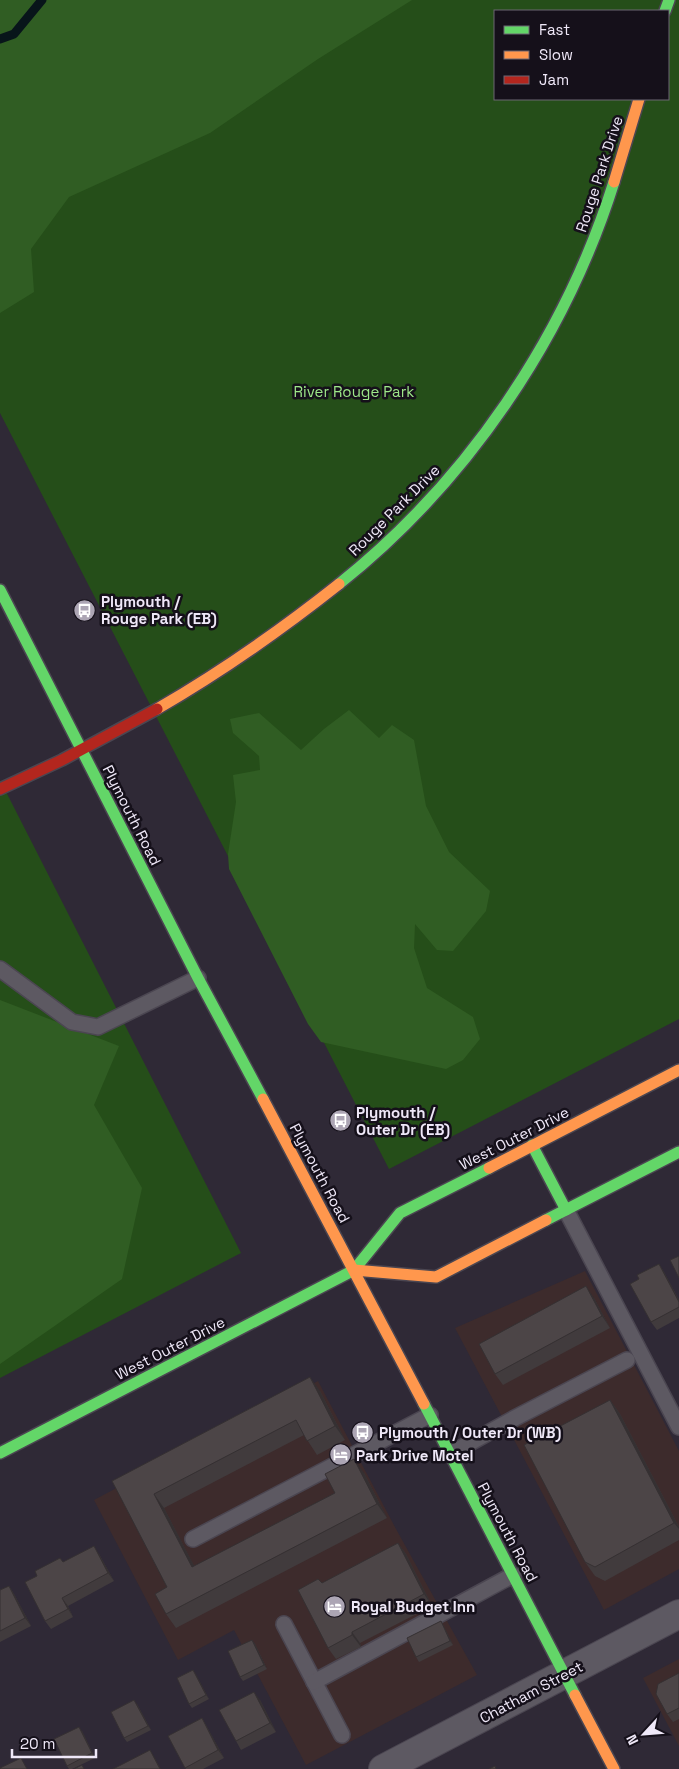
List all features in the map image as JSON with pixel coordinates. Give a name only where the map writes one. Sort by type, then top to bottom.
[{"type":"main road","name":"Rouge Park Drive","points":[[0,790],[82,749],[212,677],[318,603],[398,531],[449,477],[503,407],[540,348],[581,270],[608,204],[639,100]]},
{"type":"main road","name":"Plymouth Road","points":[[0,590],[198,978],[354,1270],[614,1769]]},
{"type":"main road","name":"West Outer Drive","points":[[0,1453],[354,1270],[400,1213],[679,1070]]},
{"type":"main road","points":[[532,1146],[566,1210]]},
{"type":"main road","points":[[354,1270],[436,1277],[679,1152]]},
{"type":"street","name":"Chatham Street","points":[[382,1769],[679,1614]]},
{"type":"lane","points":[[0,969],[72,1022],[98,1027],[198,978]]},
{"type":"lane","points":[[566,1210],[679,1427]]},
{"type":"lane","points":[[450,1454],[627,1360]]},
{"type":"lane","points":[[193,1539],[430,1415]]},
{"type":"lane","points":[[314,1682],[513,1575]]},
{"type":"lane","points":[[284,1624],[342,1735]]},
{"type":"shaded area","points":[[585,1271],[679,1451],[679,1569],[604,1610],[455,1328]]},
{"type":"shaded area","points":[[318,1381],[396,1529],[477,1675],[306,1765],[234,1630],[178,1660],[94,1500]]},
{"type":"shaded area","points":[[679,1659],[679,1746],[643,1678]]},
{"type":"green space","name":"River Rouge Park","points":[[0,0],[679,0],[679,1019],[389,1169],[0,413]]},
{"type":"green space","points":[[0,0],[412,0],[318,59],[210,133],[69,197],[31,249],[34,292],[0,313]]},
{"type":"green space","points":[[349,710],[379,738],[392,725],[414,740],[426,806],[449,852],[490,891],[486,911],[453,951],[437,950],[415,924],[414,948],[427,988],[473,1017],[480,1039],[463,1060],[446,1069],[321,1042],[308,1024],[229,869],[228,854],[236,802],[233,775],[260,770],[259,756],[233,733],[230,719],[259,713],[301,750]]},
{"type":"green space","points":[[0,780],[241,1253],[0,1378]]},
{"type":"green space","points":[[0,1000],[119,1046],[94,1105],[142,1188],[122,1279],[0,1364]]},
{"type":"building","points":[[679,1256],[679,1278],[670,1260]]},
{"type":"building","points":[[659,1264],[679,1302],[679,1307],[651,1322],[630,1284],[639,1279],[637,1275]]},
{"type":"building","points":[[586,1286],[602,1316],[495,1374],[479,1344]]},
{"type":"building","points":[[310,1377],[335,1426],[307,1441],[296,1420],[154,1494],[192,1567],[335,1493],[325,1474],[354,1459],[377,1504],[166,1614],[155,1594],[167,1587],[112,1481]]},
{"type":"building","points":[[610,1400],[674,1523],[595,1567],[585,1562],[524,1445]]},
{"type":"building","points":[[398,1543],[424,1594],[352,1632],[352,1635],[328,1648],[298,1590],[318,1579],[322,1583]]},
{"type":"building","points":[[94,1546],[108,1573],[62,1598],[68,1609],[45,1621],[25,1582],[37,1576],[35,1571],[60,1558],[63,1562]]},
{"type":"building","points":[[9,1586],[25,1618],[0,1631],[0,1590]]},
{"type":"building","points":[[441,1621],[450,1641],[416,1657],[407,1638]]},
{"type":"building","points":[[252,1640],[264,1665],[240,1677],[228,1651]]},
{"type":"building","points":[[193,1670],[206,1695],[189,1704],[177,1678]]},
{"type":"building","points":[[679,1673],[679,1708],[667,1714],[656,1694],[658,1684]]},
{"type":"building","points":[[254,1692],[270,1723],[236,1741],[219,1710]]},
{"type":"building","points":[[134,1700],[148,1726],[124,1738],[111,1712]]},
{"type":"building","points":[[202,1718],[218,1750],[185,1768],[168,1736]]},
{"type":"building","points":[[79,1727],[92,1753],[67,1766],[54,1739]]},
{"type":"building","points":[[150,1750],[160,1769],[113,1769]]},
{"type":"building","points":[[21,1758],[27,1769],[0,1769],[0,1768]]},
{"type":"building","points":[[82,1765],[84,1769],[74,1769]]},
{"type":"waterway","points":[[0,39],[14,34],[42,0]]},
{"type":"traffic: fast","points":[[665,10],[669,0]]},
{"type":"traffic: fast","points":[[339,584],[386,544],[429,500],[469,453],[506,403],[539,351],[568,296],[593,240],[614,182]]},
{"type":"traffic: fast","points":[[0,590],[198,978],[263,1099]]},
{"type":"traffic: fast","points":[[532,1145],[566,1210]]},
{"type":"traffic: fast","points":[[546,1220],[679,1152]]},
{"type":"traffic: fast","points":[[0,1453],[354,1270],[400,1213],[489,1168]]},
{"type":"traffic: fast","points":[[424,1404],[575,1695]]},
{"type":"traffic: slow","points":[[614,182],[639,100]]},
{"type":"traffic: slow","points":[[157,709],[250,650],[339,584]]},
{"type":"traffic: slow","points":[[489,1168],[679,1070]]},
{"type":"traffic: slow","points":[[263,1099],[424,1404]]},
{"type":"traffic: slow","points":[[354,1270],[436,1277],[546,1220]]},
{"type":"traffic: slow","points":[[575,1695],[614,1769]]},
{"type":"traffic: jam","points":[[0,789],[62,760],[157,709]]},
{"type":"place","name":"Plymouth / Rouge Park (EB)","points":[[85,610]]},
{"type":"place","name":"Plymouth / Outer Dr (EB)","points":[[340,1121]]},
{"type":"place","name":"Plymouth / Outer Dr (WB)","points":[[363,1432]]},
{"type":"place","name":"Park Drive Motel","points":[[340,1455]]},
{"type":"place","name":"Royal Budget Inn","points":[[335,1606]]}]
